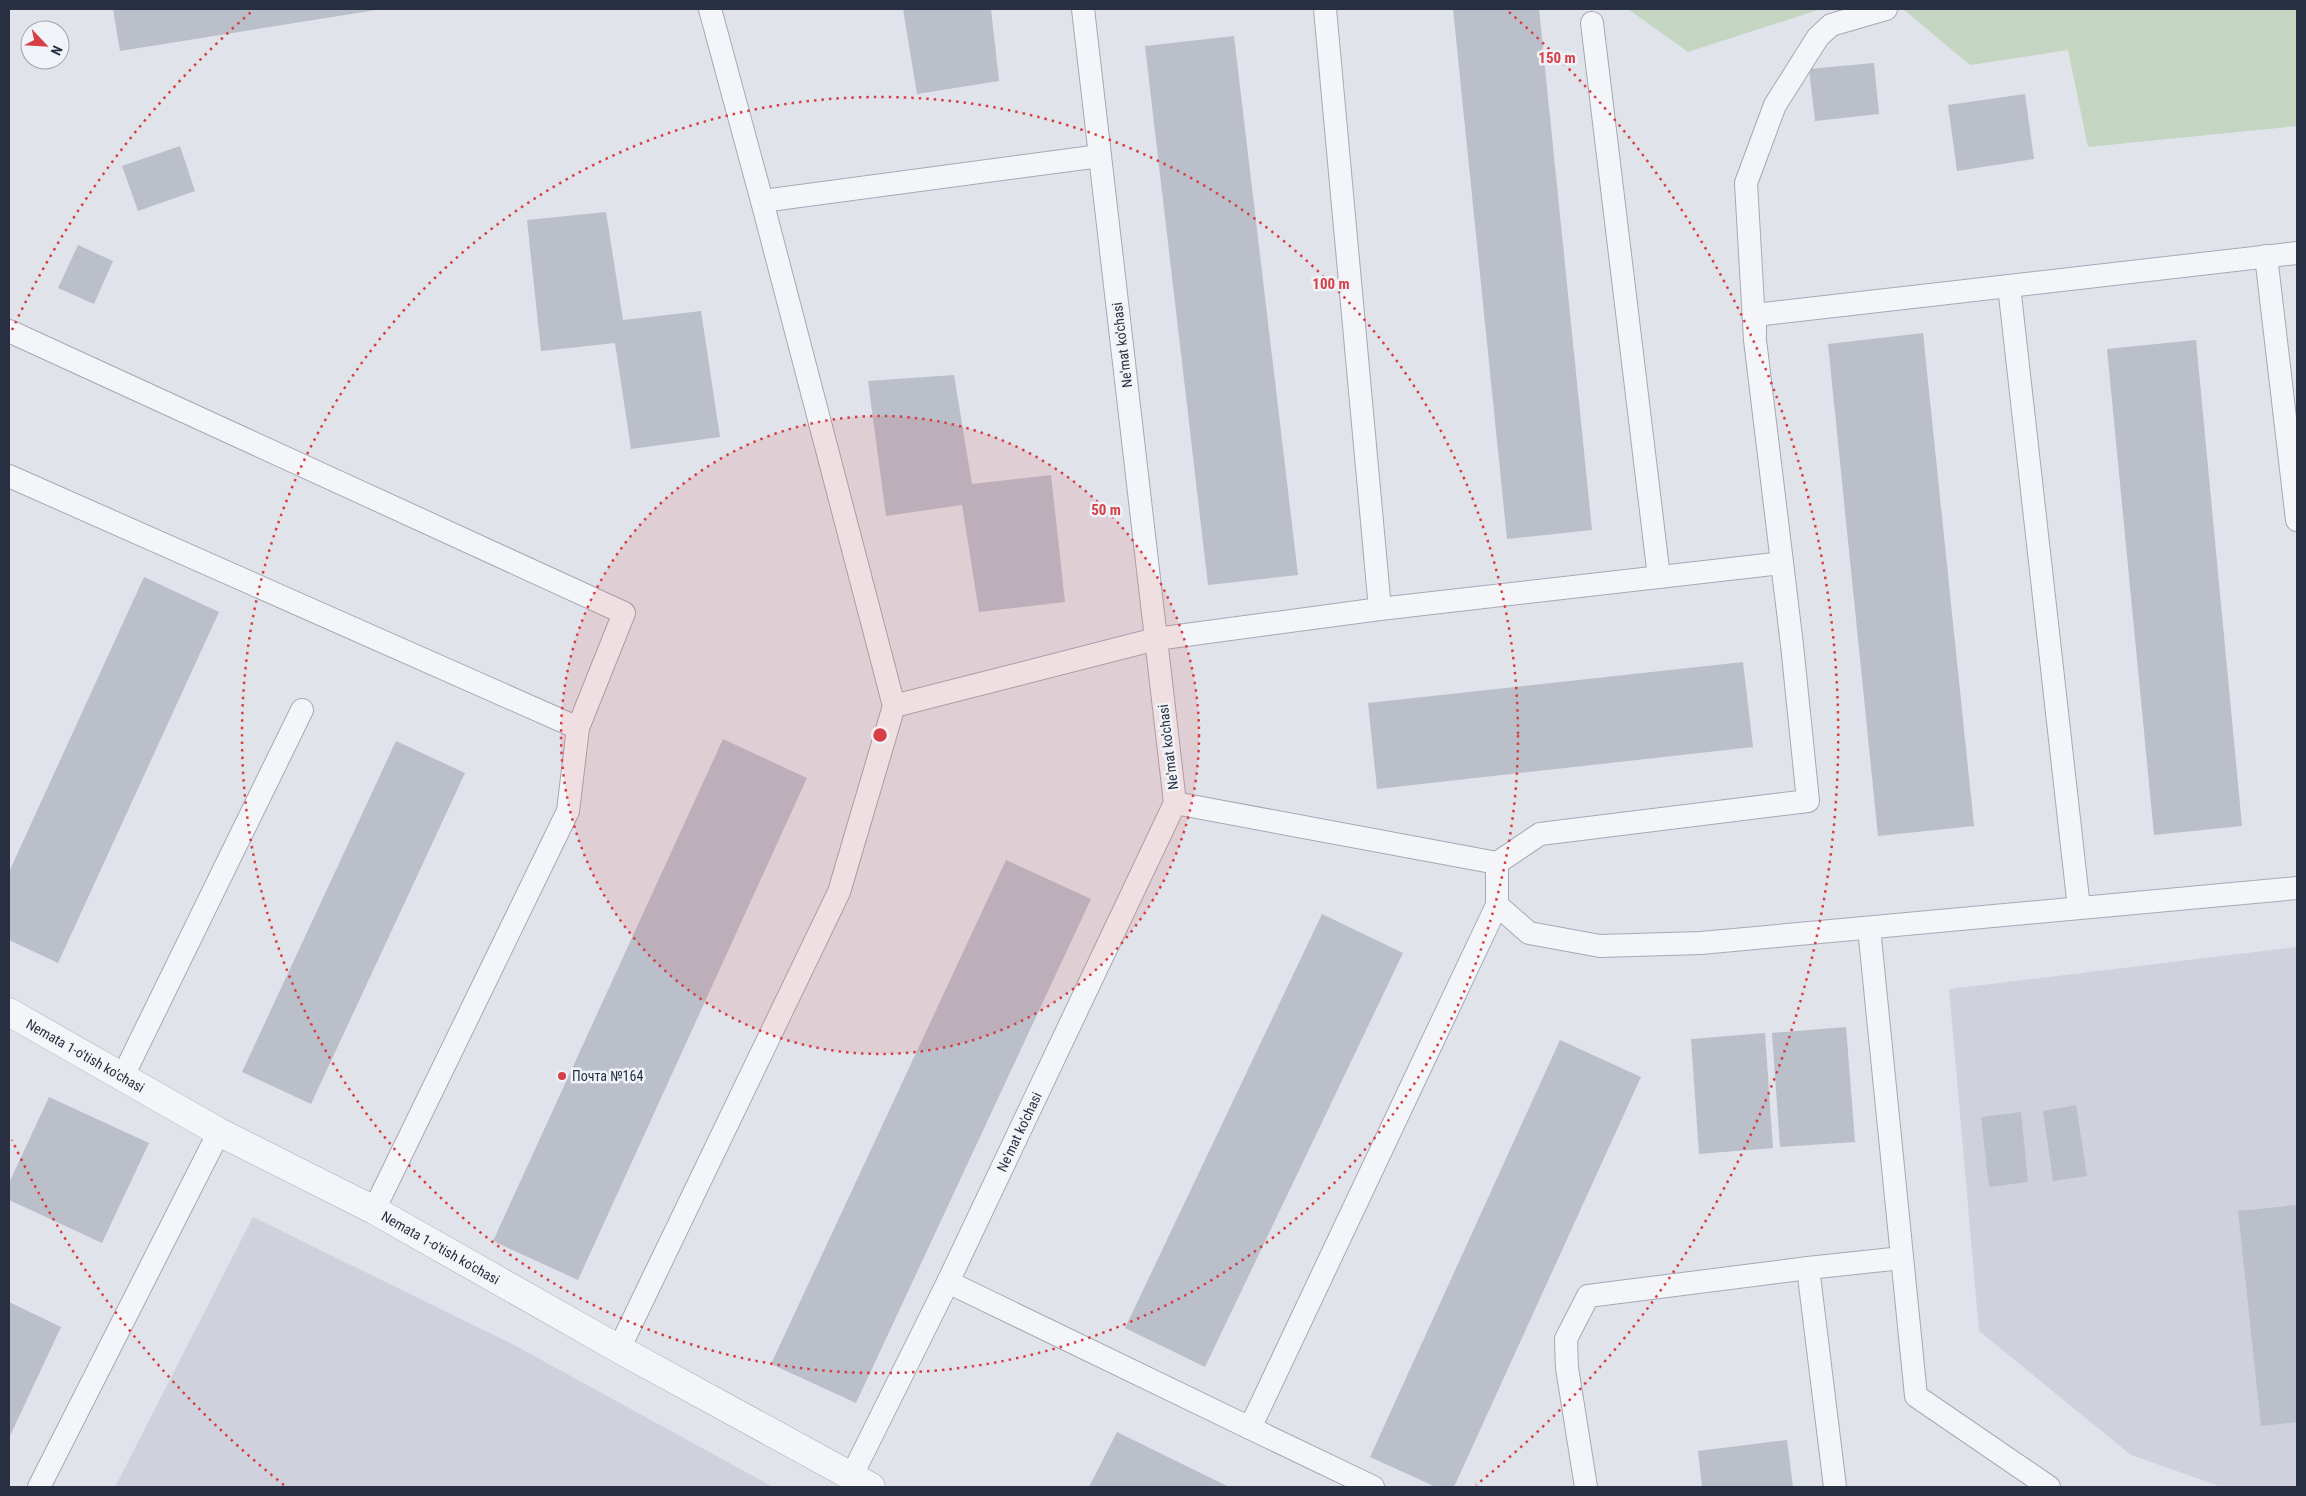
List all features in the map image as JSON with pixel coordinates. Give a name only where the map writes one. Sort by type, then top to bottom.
[{"type":"street","name":"Nemata 1-o'tish ko'chasi","points":[[9,1012],[219,1132],[374,1210],[619,1349],[861,1482]]},
{"type":"lane","points":[[619,1349],[839,892],[894,706],[710,9]]},
{"type":"lane","name":"Ne'mat ko'chasi","points":[[861,1482],[948,1282],[1175,803],[1083,9]]},
{"type":"lane","points":[[1325,9],[1380,608]]},
{"type":"lane","points":[[1175,803],[1497,863],[1540,834],[1808,801],[1755,340],[1746,183],[1775,105],[1818,37],[1831,25],[1886,9]]},
{"type":"lane","points":[[1592,23],[1659,577]]},
{"type":"lane","points":[[762,201],[1100,156]]},
{"type":"lane","points":[[1755,340],[1755,315],[2297,253]]},
{"type":"lane","points":[[2266,256],[2297,520]]},
{"type":"lane","points":[[2009,286],[2079,908]]},
{"type":"lane","points":[[9,331],[624,613],[578,728],[568,811],[374,1210]]},
{"type":"lane","points":[[9,476],[578,728]]},
{"type":"lane","points":[[894,706],[1156,639],[1380,608],[1782,563]]},
{"type":"lane","points":[[123,1076],[302,710]]},
{"type":"lane","points":[[1250,1428],[1497,905],[1497,863]]},
{"type":"lane","points":[[1497,905],[1530,933],[1600,946],[1701,943],[2297,888]]},
{"type":"lane","points":[[1868,928],[1916,1396],[2049,1487]]},
{"type":"lane","points":[[39,1487],[219,1132]]},
{"type":"lane","points":[[1586,1487],[1567,1368],[1566,1339],[1588,1296],[1902,1258]]},
{"type":"lane","points":[[1808,1268],[1835,1487]]},
{"type":"lane","points":[[948,1282],[1373,1487]]},
{"type":"shaded area","points":[[2297,947],[2297,1487],[2222,1487],[2131,1455],[1979,1331],[1949,989]]},
{"type":"shaded area","points":[[253,1217],[516,1346],[773,1487],[115,1487]]},
{"type":"green space","points":[[1628,9],[1821,9],[1688,52]]},
{"type":"green space","points":[[1903,9],[2297,9],[2297,126],[2088,147],[2068,50],[1970,65]]},
{"type":"building","points":[[113,9],[376,9],[376,10],[120,51]]},
{"type":"building","points":[[903,9],[991,9],[999,81],[917,94]]},
{"type":"building","points":[[1453,9],[1539,9],[1592,530],[1507,539]]},
{"type":"building","points":[[1234,36],[1298,575],[1208,585],[1145,46]]},
{"type":"building","points":[[1874,63],[1879,114],[1815,121],[1809,69]]},
{"type":"building","points":[[2025,94],[2034,159],[1957,171],[1948,105]]},
{"type":"building","points":[[180,146],[195,191],[138,211],[122,166]]},
{"type":"building","points":[[606,212],[623,320],[701,311],[720,437],[631,449],[615,343],[541,351],[527,220]]},
{"type":"building","points":[[78,245],[113,261],[94,304],[58,288]]},
{"type":"building","points":[[1923,333],[1974,826],[1878,836],[1828,344]]},
{"type":"building","points":[[2196,340],[2242,826],[2154,835],[2107,349]]},
{"type":"building","points":[[954,375],[972,484],[1051,475],[1065,602],[979,612],[962,505],[886,516],[868,381]]},
{"type":"building","points":[[144,577],[219,612],[58,963],[9,940],[9,872]]},
{"type":"building","points":[[1743,662],[1753,747],[1377,789],[1368,703]]},
{"type":"building","points":[[723,739],[807,778],[578,1280],[493,1241]]},
{"type":"building","points":[[396,741],[465,773],[311,1104],[242,1072]]},
{"type":"building","points":[[1006,860],[1091,899],[856,1403],[771,1364]]},
{"type":"building","points":[[1322,914],[1403,953],[1205,1367],[1125,1328]]},
{"type":"building","points":[[1846,1027],[1855,1142],[1780,1147],[1772,1033]]},
{"type":"building","points":[[1765,1033],[1773,1148],[1699,1154],[1691,1039]]},
{"type":"building","points":[[1560,1040],[1641,1077],[1454,1487],[1436,1487],[1370,1457]]},
{"type":"building","points":[[49,1097],[149,1143],[102,1243],[9,1200],[9,1183]]},
{"type":"building","points":[[2076,1105],[2087,1176],[2053,1181],[2043,1111]]},
{"type":"building","points":[[2021,1112],[2028,1182],[1989,1187],[1981,1117]]},
{"type":"building","points":[[2297,1205],[2297,1422],[2261,1426],[2238,1211]]},
{"type":"building","points":[[9,1302],[61,1327],[9,1438]]},
{"type":"building","points":[[1117,1432],[1229,1487],[1089,1487]]},
{"type":"building","points":[[1787,1440],[1793,1487],[1702,1487],[1698,1451]]},
{"type":"place","name":"Почта №164","points":[[562,1076]]}]
